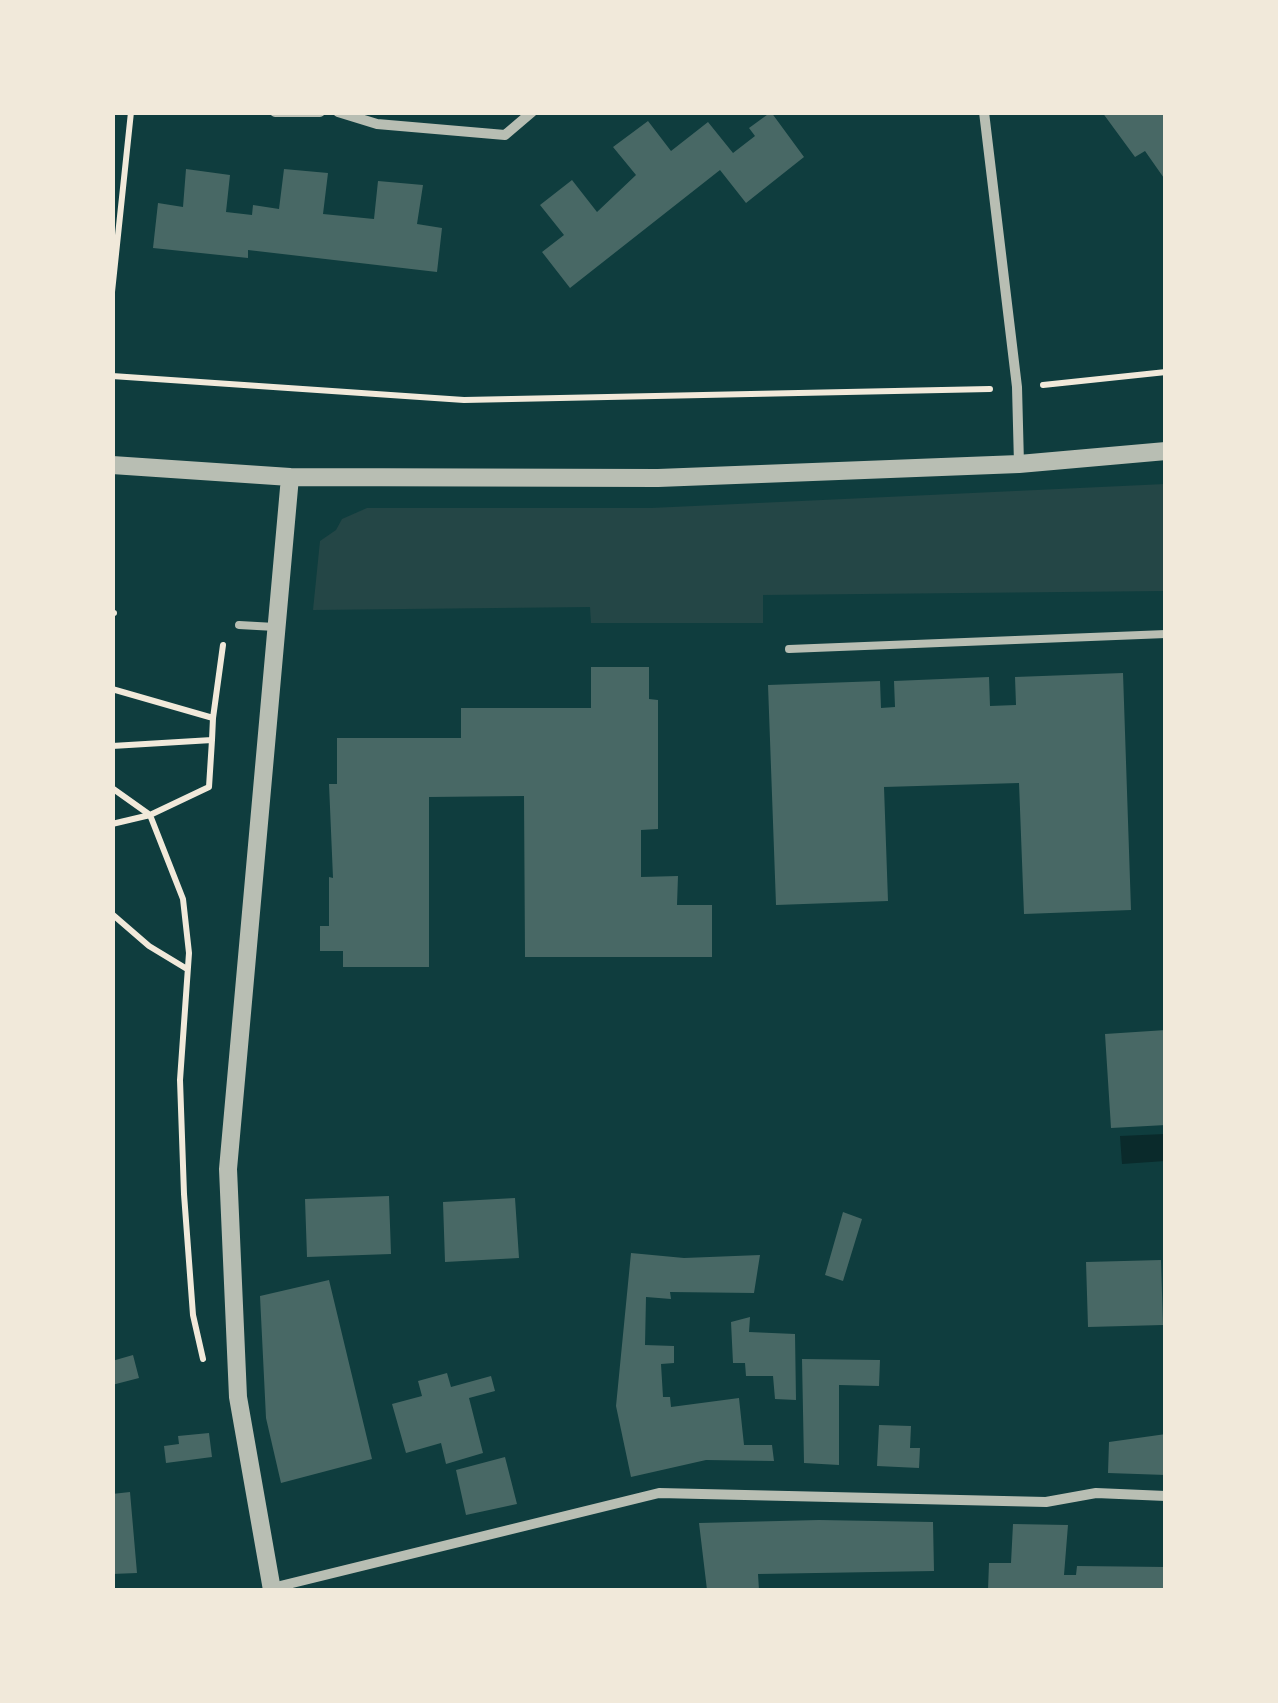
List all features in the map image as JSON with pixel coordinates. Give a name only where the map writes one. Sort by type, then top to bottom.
[{"type":"street","points":[[275,112],[320,112]]},
{"type":"street","points":[[338,112],[378,124],[505,135],[532,112]]},
{"type":"street","points":[[984,112],[1018,387],[1019,464]]},
{"type":"street","points":[[112,465],[290,477],[658,478],[1019,464],[1166,451]]},
{"type":"street","points":[[290,477],[228,1169],[238,1397],[269,1590],[659,1493],[708,1490],[1034,1502],[1096,1493],[1166,1496]]},
{"type":"lane","points":[[239,625],[279,627]]},
{"type":"lane","points":[[789,649],[1166,634]]},
{"type":"path","points":[[112,292],[132,112]]},
{"type":"path","points":[[1034,385],[1166,372]]},
{"type":"path","points":[[112,376],[464,400],[997,389]]},
{"type":"path","points":[[112,824],[150,815],[210,788],[213,718],[224,642]]},
{"type":"path","points":[[112,689],[213,718]]},
{"type":"path","points":[[112,746],[212,740]]},
{"type":"path","points":[[112,788],[150,815],[184,899],[187,969],[180,1080],[184,1194],[193,1315],[204,1365]]},
{"type":"path","points":[[112,914],[149,946],[187,969]]},
{"type":"shaded area","points":[[1165,484],[1165,591],[763,595],[763,623],[591,623],[590,607],[313,610],[320,541],[336,530],[342,519],[367,508],[651,508]]},
{"type":"shaded area","points":[[1165,1134],[1165,1161],[1122,1164],[1120,1136]]},
{"type":"building","points":[[771,112],[804,157],[746,203],[720,170],[570,288],[542,252],[564,235],[540,205],[572,180],[597,212],[636,175],[613,147],[648,121],[671,151],[708,122],[733,153],[755,136],[749,128]]},
{"type":"building","points":[[1102,112],[1166,112],[1166,181],[1145,151],[1135,157]]},
{"type":"building","points":[[186,169],[230,175],[226,212],[252,215],[253,205],[279,209],[284,169],[328,173],[323,214],[374,219],[378,181],[423,185],[417,224],[442,228],[437,272],[248,250],[248,258],[153,248],[158,203],[183,207]]},
{"type":"building","points":[[591,667],[649,667],[649,699],[658,700],[658,829],[641,830],[641,877],[678,876],[677,905],[712,905],[712,957],[525,957],[524,796],[429,797],[429,967],[343,967],[343,951],[320,951],[320,926],[329,926],[329,877],[333,878],[329,784],[337,784],[337,738],[461,738],[461,708],[591,708]]},
{"type":"building","points":[[1123,673],[1131,910],[1024,914],[1019,783],[884,787],[888,901],[776,905],[768,685],[880,681],[881,708],[895,707],[894,681],[989,677],[990,706],[1016,705],[1015,677]]},
{"type":"building","points":[[1166,1030],[1166,1125],[1111,1128],[1105,1034]]},
{"type":"building","points":[[389,1196],[391,1254],[307,1257],[305,1199]]},
{"type":"building","points":[[515,1198],[519,1258],[445,1262],[443,1202]]},
{"type":"building","points":[[843,1212],[862,1219],[843,1281],[825,1275]]},
{"type":"building","points":[[631,1253],[684,1258],[760,1255],[754,1293],[670,1292],[671,1299],[646,1297],[645,1345],[674,1346],[674,1363],[661,1364],[663,1397],[670,1397],[671,1407],[739,1398],[744,1445],[772,1445],[774,1461],[706,1460],[631,1477],[616,1406]]},
{"type":"building","points":[[1161,1260],[1163,1325],[1088,1327],[1086,1262]]},
{"type":"building","points":[[329,1280],[372,1459],[281,1483],[266,1418],[260,1296]]},
{"type":"building","points":[[750,1317],[749,1332],[795,1334],[796,1400],[775,1399],[773,1376],[746,1376],[745,1363],[733,1363],[731,1322]]},
{"type":"building","points":[[133,1355],[139,1378],[112,1385],[112,1361]]},
{"type":"building","points":[[802,1359],[880,1360],[879,1386],[839,1385],[839,1465],[804,1463]]},
{"type":"building","points":[[447,1373],[451,1387],[491,1376],[495,1391],[469,1398],[483,1453],[446,1464],[441,1443],[406,1453],[392,1404],[422,1396],[418,1381]]},
{"type":"building","points":[[879,1425],[911,1426],[910,1448],[920,1448],[919,1468],[877,1466]]},
{"type":"building","points":[[209,1433],[212,1457],[166,1463],[164,1446],[179,1444],[178,1436]]},
{"type":"building","points":[[1166,1434],[1166,1475],[1108,1473],[1109,1442]]},
{"type":"building","points":[[505,1457],[517,1504],[466,1515],[456,1470]]},
{"type":"building","points":[[130,1492],[137,1573],[112,1574],[112,1494]]},
{"type":"building","points":[[933,1522],[934,1571],[758,1574],[759,1590],[707,1590],[699,1523]]},
{"type":"building","points":[[1013,1524],[1068,1525],[1064,1575],[1076,1575],[1077,1566],[1166,1567],[1166,1590],[988,1590],[989,1563],[1011,1563]]}]
